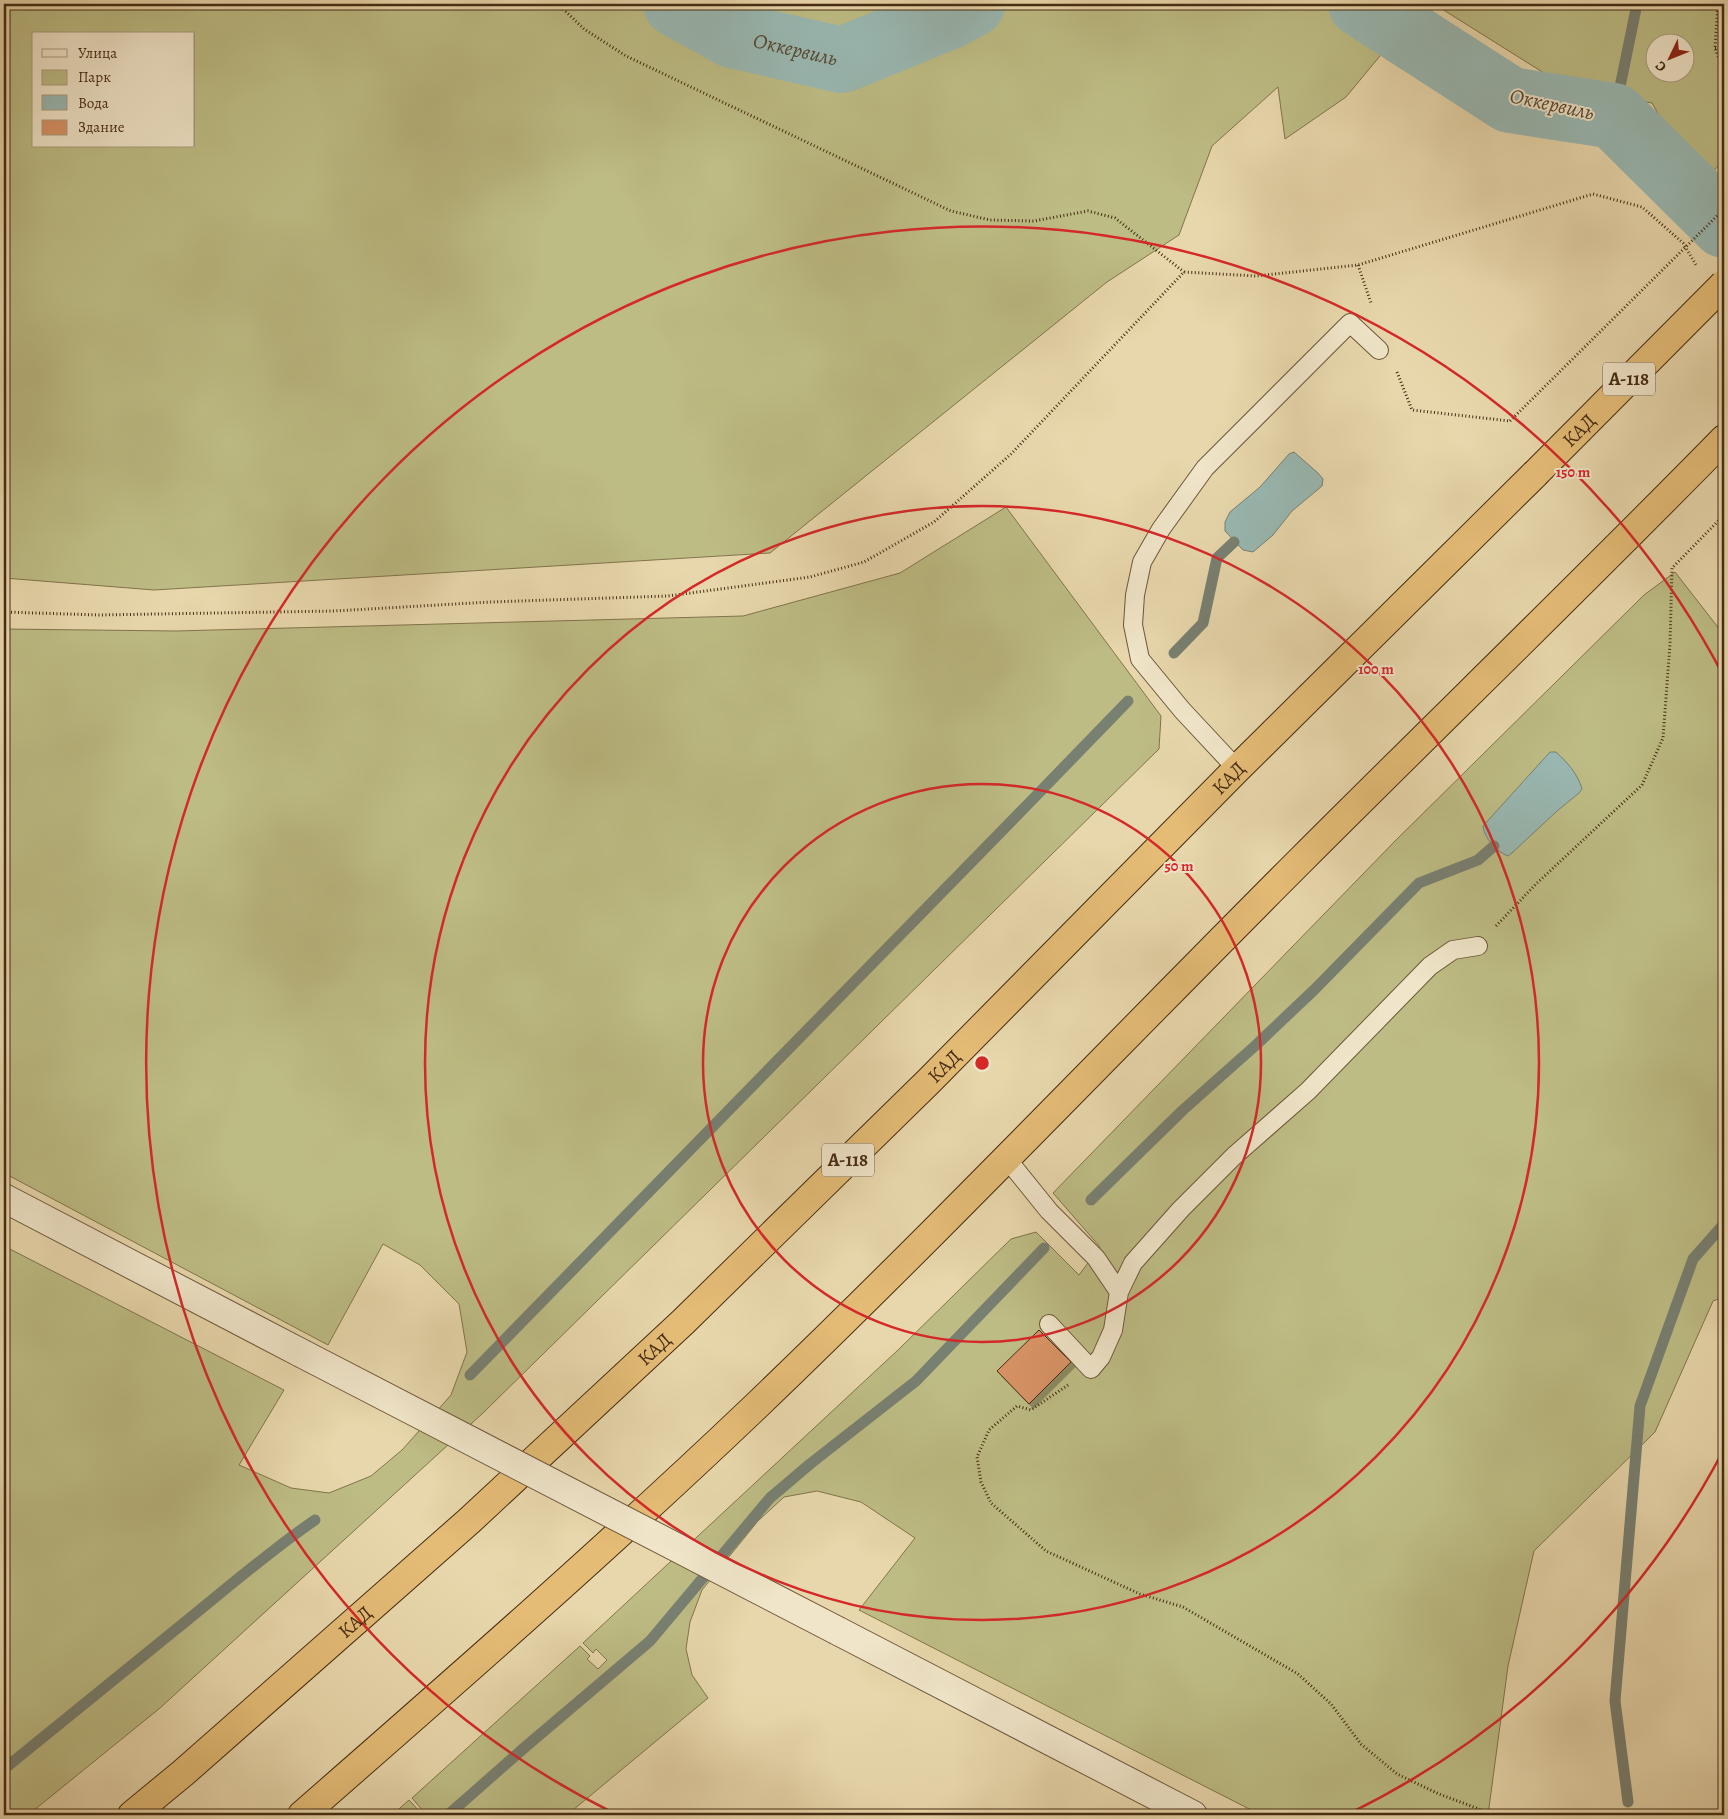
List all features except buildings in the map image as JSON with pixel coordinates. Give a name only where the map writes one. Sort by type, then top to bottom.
[{"type":"highway","name":"КАД","points":[[132,1815],[183,1773],[469,1521],[683,1322],[929,1081],[1237,769],[1724,284]]},
{"type":"highway","points":[[302,1815],[539,1608],[753,1409],[1007,1159],[1302,860],[1607,559],[1724,439]]},
{"type":"street","points":[[4,1198],[1194,1815]]},
{"type":"lane","points":[[1237,769],[1182,710],[1140,659],[1133,625],[1135,595],[1142,562],[1161,529],[1205,468],[1350,323],[1379,350]]},
{"type":"lane","points":[[1050,1324],[1091,1369],[1100,1357],[1113,1330],[1119,1292],[1133,1263],[1181,1209],[1234,1156],[1308,1091],[1430,966],[1453,950],[1478,946]]},
{"type":"lane","points":[[1007,1159],[1049,1211],[1096,1258],[1119,1292]]},
{"type":"path","points":[[558,4],[584,29],[626,56],[951,211],[990,220],[1034,221],[1088,211],[1114,218],[1184,272],[1256,276],[1358,265],[1593,194],[1642,207],[1683,243],[1697,266]]},
{"type":"path","points":[[1718,4],[1714,48],[1724,72]]},
{"type":"path","points":[[1714,48],[1724,48]]},
{"type":"path","points":[[1412,410],[1510,421],[1724,209]]},
{"type":"path","points":[[4,612],[99,615],[334,611],[490,602],[668,596],[810,577],[864,562],[934,522],[1011,454],[1184,272]]},
{"type":"path","points":[[1478,946],[1536,884],[1642,785],[1663,738],[1670,644],[1672,568],[1724,515]]},
{"type":"path","points":[[1091,1369],[1032,1410],[1017,1406],[989,1430],[977,1457],[981,1482],[990,1503],[1046,1551],[1140,1594],[1183,1607],[1298,1674],[1331,1704],[1361,1744],[1397,1774],[1439,1794],[1495,1815]]},
{"type":"green space","points":[[4,4],[1423,4],[1346,97],[1285,139],[1278,87],[1212,146],[1179,235],[1107,282],[770,553],[154,590],[4,578]]},
{"type":"green space","points":[[1434,4],[1724,4],[1724,160],[1699,186],[1652,103],[1571,90]]},
{"type":"green space","points":[[1006,507],[1161,716],[1159,749],[483,1413],[160,1708],[28,1815],[4,1815],[4,1246],[284,1390],[239,1465],[291,1488],[329,1493],[371,1476],[402,1450],[451,1395],[467,1352],[459,1304],[420,1265],[383,1244],[328,1345],[4,1173],[4,629],[176,631],[743,616],[900,573]]},
{"type":"green space","points":[[1675,572],[1724,635],[1724,1297],[1713,1301],[1655,1432],[1534,1551],[1508,1666],[1488,1815],[1261,1815],[859,1610],[915,1538],[861,1502],[817,1491],[784,1497],[758,1521],[702,1590],[690,1622],[686,1649],[692,1675],[708,1698],[567,1815],[435,1815],[429,1809],[423,1811],[412,1798],[580,1646],[590,1656],[587,1659],[598,1669],[607,1660],[596,1649],[593,1653],[583,1643],[898,1350],[1011,1239],[1036,1232],[1079,1275],[1100,1247],[1053,1193],[1395,841],[1644,595]]},
{"type":"green space","points":[[409,1800],[421,1813],[418,1815],[392,1815]]},
{"type":"water","points":[[1294,452],[1323,479],[1322,486],[1292,511],[1273,535],[1253,552],[1243,550],[1225,531],[1225,522],[1230,512],[1260,487],[1289,454]]},
{"type":"water","points":[[1550,752],[1556,752],[1568,764],[1578,778],[1582,789],[1508,856],[1492,844],[1483,826]]},
{"type":"waterway","name":"Оккервиль","points":[[676,4],[732,35],[842,60],[950,16],[972,4]]},
{"type":"waterway","points":[[719,4],[732,35]]},
{"type":"waterway","name":"Оккервиль","points":[[1361,4],[1510,100],[1614,116],[1724,225]]},
{"type":"waterway","points":[[1614,116],[1637,4]]},
{"type":"waterway","points":[[1174,653],[1203,623],[1217,558],[1234,542]]},
{"type":"waterway","points":[[470,1375],[1128,701]]},
{"type":"waterway","points":[[1091,1200],[1183,1110],[1315,989],[1419,883],[1478,860],[1494,846]]},
{"type":"waterway","points":[[1628,1802],[1615,1701],[1640,1406],[1693,1259],[1724,1224]]},
{"type":"waterway","points":[[448,1815],[650,1641],[770,1498],[810,1464],[916,1381],[1044,1248]]},
{"type":"waterway","points":[[4,1769],[259,1561],[315,1520]]}]
